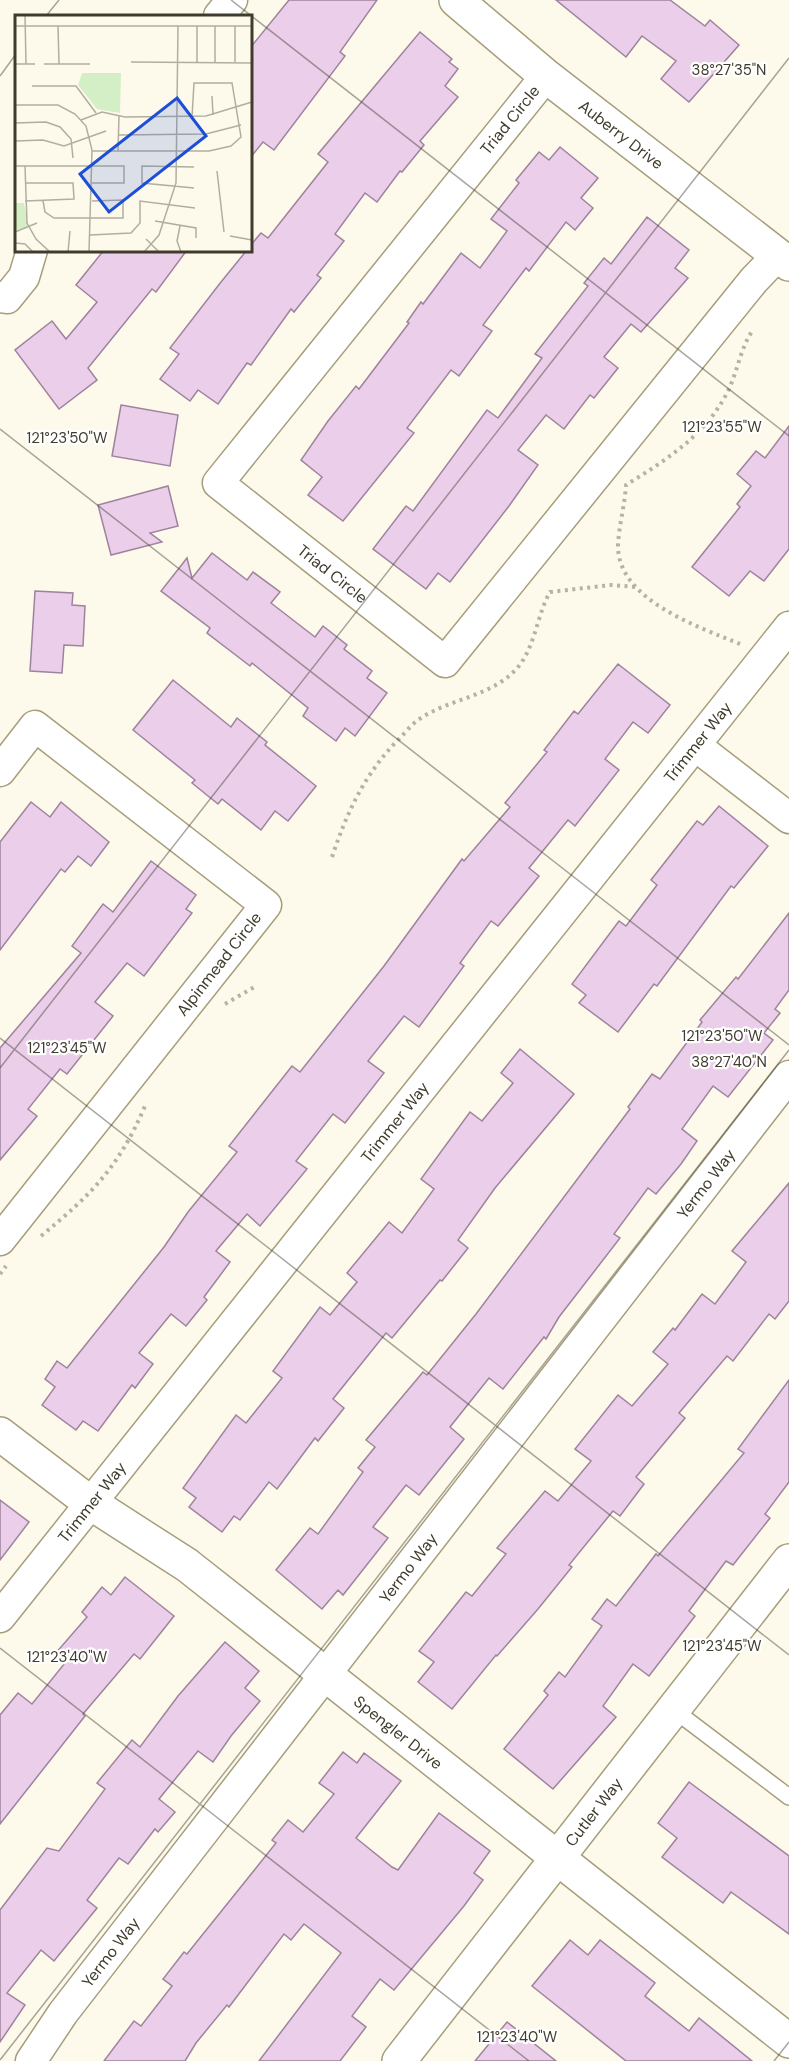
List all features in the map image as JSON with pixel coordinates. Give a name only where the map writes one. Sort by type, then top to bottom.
[{"type":"street","points":[[220,15],[232,0]]},
{"type":"street","name":"Auberry Drive","points":[[456,0],[546,76],[785,254]]},
{"type":"street","name":"Triad Circle","points":[[546,76],[218,483],[445,662],[746,290],[785,254]]},
{"type":"street","points":[[0,297],[7,298],[24,277],[31,252]]},
{"type":"street","name":"Trimmer Way","points":[[0,1617],[89,1502],[789,627]]},
{"type":"street","name":"Alpinmead Circle","points":[[0,771],[35,726],[266,904],[0,1239]]},
{"type":"street","points":[[696,746],[789,818]]},
{"type":"street","name":"Yermo Way","points":[[31,2061],[63,2013],[789,1076]]},
{"type":"street","name":"Spengler Drive","points":[[0,1434],[89,1502],[188,1565],[789,2041]]},
{"type":"street","name":"Cutler Way","points":[[399,2061],[789,1561]]},
{"type":"lane","points":[[674,1710],[789,1797]]},
{"type":"path","points":[[746,647],[675,616],[636,587],[621,563],[618,545],[626,485],[679,451],[710,418],[726,396],[755,327]]},
{"type":"path","points":[[332,857],[358,792],[380,758],[418,720],[495,686],[511,674],[526,652],[541,608],[550,592],[611,585],[636,587]]},
{"type":"building","points":[[289,0],[377,0],[340,52],[345,56],[274,150],[263,142],[252,156],[252,46]]},
{"type":"building","points":[[556,0],[670,0],[705,26],[710,20],[739,45],[689,102],[661,79],[676,61],[642,36],[626,57]]},
{"type":"building","points":[[420,32],[452,59],[449,62],[458,69],[445,86],[458,97],[420,141],[424,145],[402,172],[400,171],[377,202],[365,193],[335,234],[344,241],[317,275],[321,278],[294,312],[291,309],[251,365],[247,363],[218,404],[198,390],[190,401],[160,379],[179,354],[170,348],[245,252],[252,252],[252,244],[261,233],[268,238],[328,162],[318,154]]},
{"type":"building","points":[[560,147],[598,178],[581,198],[593,208],[575,230],[566,222],[529,271],[526,268],[483,325],[492,331],[459,376],[451,370],[407,428],[414,433],[343,521],[308,495],[322,477],[301,460],[328,421],[356,386],[359,389],[409,323],[407,322],[421,302],[423,304],[461,253],[480,268],[507,231],[491,219],[519,183],[516,180],[539,152],[549,160]]},
{"type":"building","points":[[647,217],[689,250],[675,268],[688,278],[641,332],[631,324],[604,357],[618,368],[594,398],[590,395],[564,429],[546,415],[518,450],[538,465],[450,582],[438,573],[426,589],[373,549],[406,506],[413,511],[487,410],[498,418],[542,358],[535,354],[588,286],[584,283],[604,258],[611,264]]},
{"type":"building","points":[[102,252],[186,252],[156,292],[152,289],[88,368],[97,380],[59,409],[15,350],[52,321],[66,339],[97,302],[76,285]]},
{"type":"building","points":[[121,405],[178,415],[170,466],[112,456]]},
{"type":"building","points":[[789,426],[789,549],[764,581],[750,571],[729,596],[692,567],[740,507],[737,504],[751,486],[737,474],[756,451],[765,458]]},
{"type":"building","points":[[168,486],[178,526],[150,533],[162,542],[111,555],[98,505]]},
{"type":"building","points":[[212,553],[247,580],[253,572],[280,592],[271,603],[315,637],[323,626],[347,645],[344,649],[372,671],[367,678],[387,693],[355,736],[345,728],[336,741],[303,716],[308,708],[252,663],[250,666],[207,633],[210,628],[161,591],[187,558],[192,578]]},
{"type":"building","points":[[35,591],[73,593],[72,605],[85,606],[83,646],[64,645],[62,673],[30,671]]},
{"type":"building","points":[[618,664],[670,705],[648,733],[633,722],[605,759],[619,770],[575,826],[568,820],[529,868],[539,876],[498,926],[491,921],[460,963],[464,966],[419,1027],[404,1016],[368,1061],[384,1073],[345,1123],[333,1114],[296,1161],[307,1169],[260,1226],[247,1214],[216,1251],[230,1262],[204,1297],[207,1300],[186,1326],[171,1314],[139,1353],[153,1364],[135,1388],[132,1385],[98,1431],[83,1421],[76,1430],[42,1405],[55,1387],[45,1379],[57,1361],[67,1368],[237,1152],[229,1146],[292,1066],[300,1072],[384,966],[462,859],[464,861],[510,807],[505,803],[547,752],[544,750],[574,711],[578,714]]},
{"type":"building","points":[[173,680],[231,727],[237,718],[267,742],[265,745],[316,786],[288,821],[275,811],[261,830],[222,799],[218,804],[192,783],[195,780],[133,730]]},
{"type":"building","points":[[31,802],[50,817],[61,802],[109,842],[91,866],[78,856],[65,872],[61,869],[0,950],[0,842]]},
{"type":"building","points":[[719,806],[768,846],[734,888],[731,886],[657,986],[654,984],[618,1032],[579,1003],[586,995],[572,984],[619,921],[626,926],[657,885],[651,880],[697,821],[703,825]]},
{"type":"building","points":[[151,861],[196,895],[186,909],[192,913],[144,976],[127,963],[95,1002],[113,1016],[67,1074],[60,1069],[28,1109],[37,1116],[0,1160],[0,1048],[81,953],[72,946],[103,904],[113,912]]},
{"type":"building","points":[[789,913],[789,990],[775,1009],[780,1013],[764,1033],[773,1040],[728,1097],[713,1086],[682,1129],[697,1141],[681,1164],[656,1194],[648,1188],[614,1234],[620,1238],[559,1317],[546,1339],[544,1337],[503,1389],[489,1378],[450,1427],[464,1439],[419,1495],[406,1485],[373,1527],[388,1538],[343,1595],[338,1590],[322,1609],[276,1570],[310,1528],[318,1534],[363,1472],[358,1468],[375,1447],[366,1440],[423,1372],[427,1375],[476,1314],[630,1109],[628,1107],[652,1074],[660,1079],[702,1022],[700,1020],[736,977],[738,979]]},
{"type":"building","points":[[520,1049],[574,1094],[495,1188],[458,1240],[468,1248],[442,1281],[440,1280],[392,1338],[386,1333],[333,1399],[344,1408],[318,1441],[315,1438],[277,1489],[269,1482],[240,1520],[234,1516],[222,1532],[189,1507],[196,1498],[183,1488],[236,1415],[246,1423],[282,1378],[273,1371],[320,1307],[330,1315],[357,1282],[347,1273],[389,1222],[402,1233],[434,1189],[421,1179],[470,1112],[482,1121],[513,1083],[501,1073]]},
{"type":"building","points":[[789,1183],[789,1301],[775,1319],[769,1314],[733,1361],[727,1356],[679,1413],[685,1418],[636,1477],[644,1484],[620,1516],[613,1511],[569,1565],[572,1567],[538,1609],[496,1655],[452,1709],[418,1682],[434,1662],[419,1651],[466,1592],[472,1596],[506,1554],[497,1548],[545,1491],[558,1501],[591,1461],[575,1449],[618,1395],[632,1406],[668,1364],[653,1352],[673,1328],[675,1330],[702,1294],[715,1304],[746,1262],[732,1251]]},
{"type":"building","points":[[789,1380],[789,1482],[765,1514],[770,1518],[733,1565],[726,1561],[689,1611],[695,1616],[649,1676],[633,1664],[603,1706],[616,1717],[553,1789],[504,1749],[548,1695],[544,1691],[559,1672],[565,1677],[602,1626],[592,1619],[607,1599],[616,1606],[656,1554],[658,1556],[744,1453],[738,1449]]},
{"type":"building","points":[[0,1500],[29,1522],[0,1560]]},
{"type":"building","points":[[125,1577],[174,1616],[140,1659],[134,1654],[83,1714],[85,1716],[0,1824],[0,1715],[18,1693],[32,1704],[65,1663],[54,1655],[87,1617],[82,1612],[102,1587],[111,1595]]},
{"type":"building","points":[[225,1642],[259,1671],[245,1688],[260,1701],[213,1762],[198,1751],[159,1799],[175,1812],[158,1832],[155,1829],[128,1864],[119,1858],[87,1900],[97,1908],[54,1961],[41,1950],[7,1993],[25,2005],[0,2042],[0,1910],[47,1848],[59,1851],[105,1789],[97,1783],[132,1740],[140,1747],[178,1696]]},
{"type":"building","points":[[343,1752],[357,1763],[364,1753],[401,1781],[356,1838],[392,1867],[398,1870],[439,1813],[490,1851],[474,1873],[483,1880],[464,1906],[394,1990],[380,1979],[352,2016],[366,2027],[340,2061],[259,2061],[341,1953],[304,1924],[291,1940],[284,1934],[229,2007],[227,2005],[196,2043],[185,2061],[104,2061],[134,2021],[141,2026],[172,1986],[163,1979],[184,1952],[187,1954],[276,1843],[272,1840],[288,1820],[303,1832],[334,1794],[319,1783]]},
{"type":"building","points":[[689,1782],[789,1856],[789,1934],[731,1892],[723,1903],[662,1857],[677,1838],[658,1823]]},
{"type":"building","points":[[570,1940],[588,1955],[600,1940],[655,1983],[645,1996],[689,2031],[699,2018],[752,2061],[626,2061],[532,1986]]},
{"type":"building","points":[[507,2022],[556,2061],[475,2061]]}]
